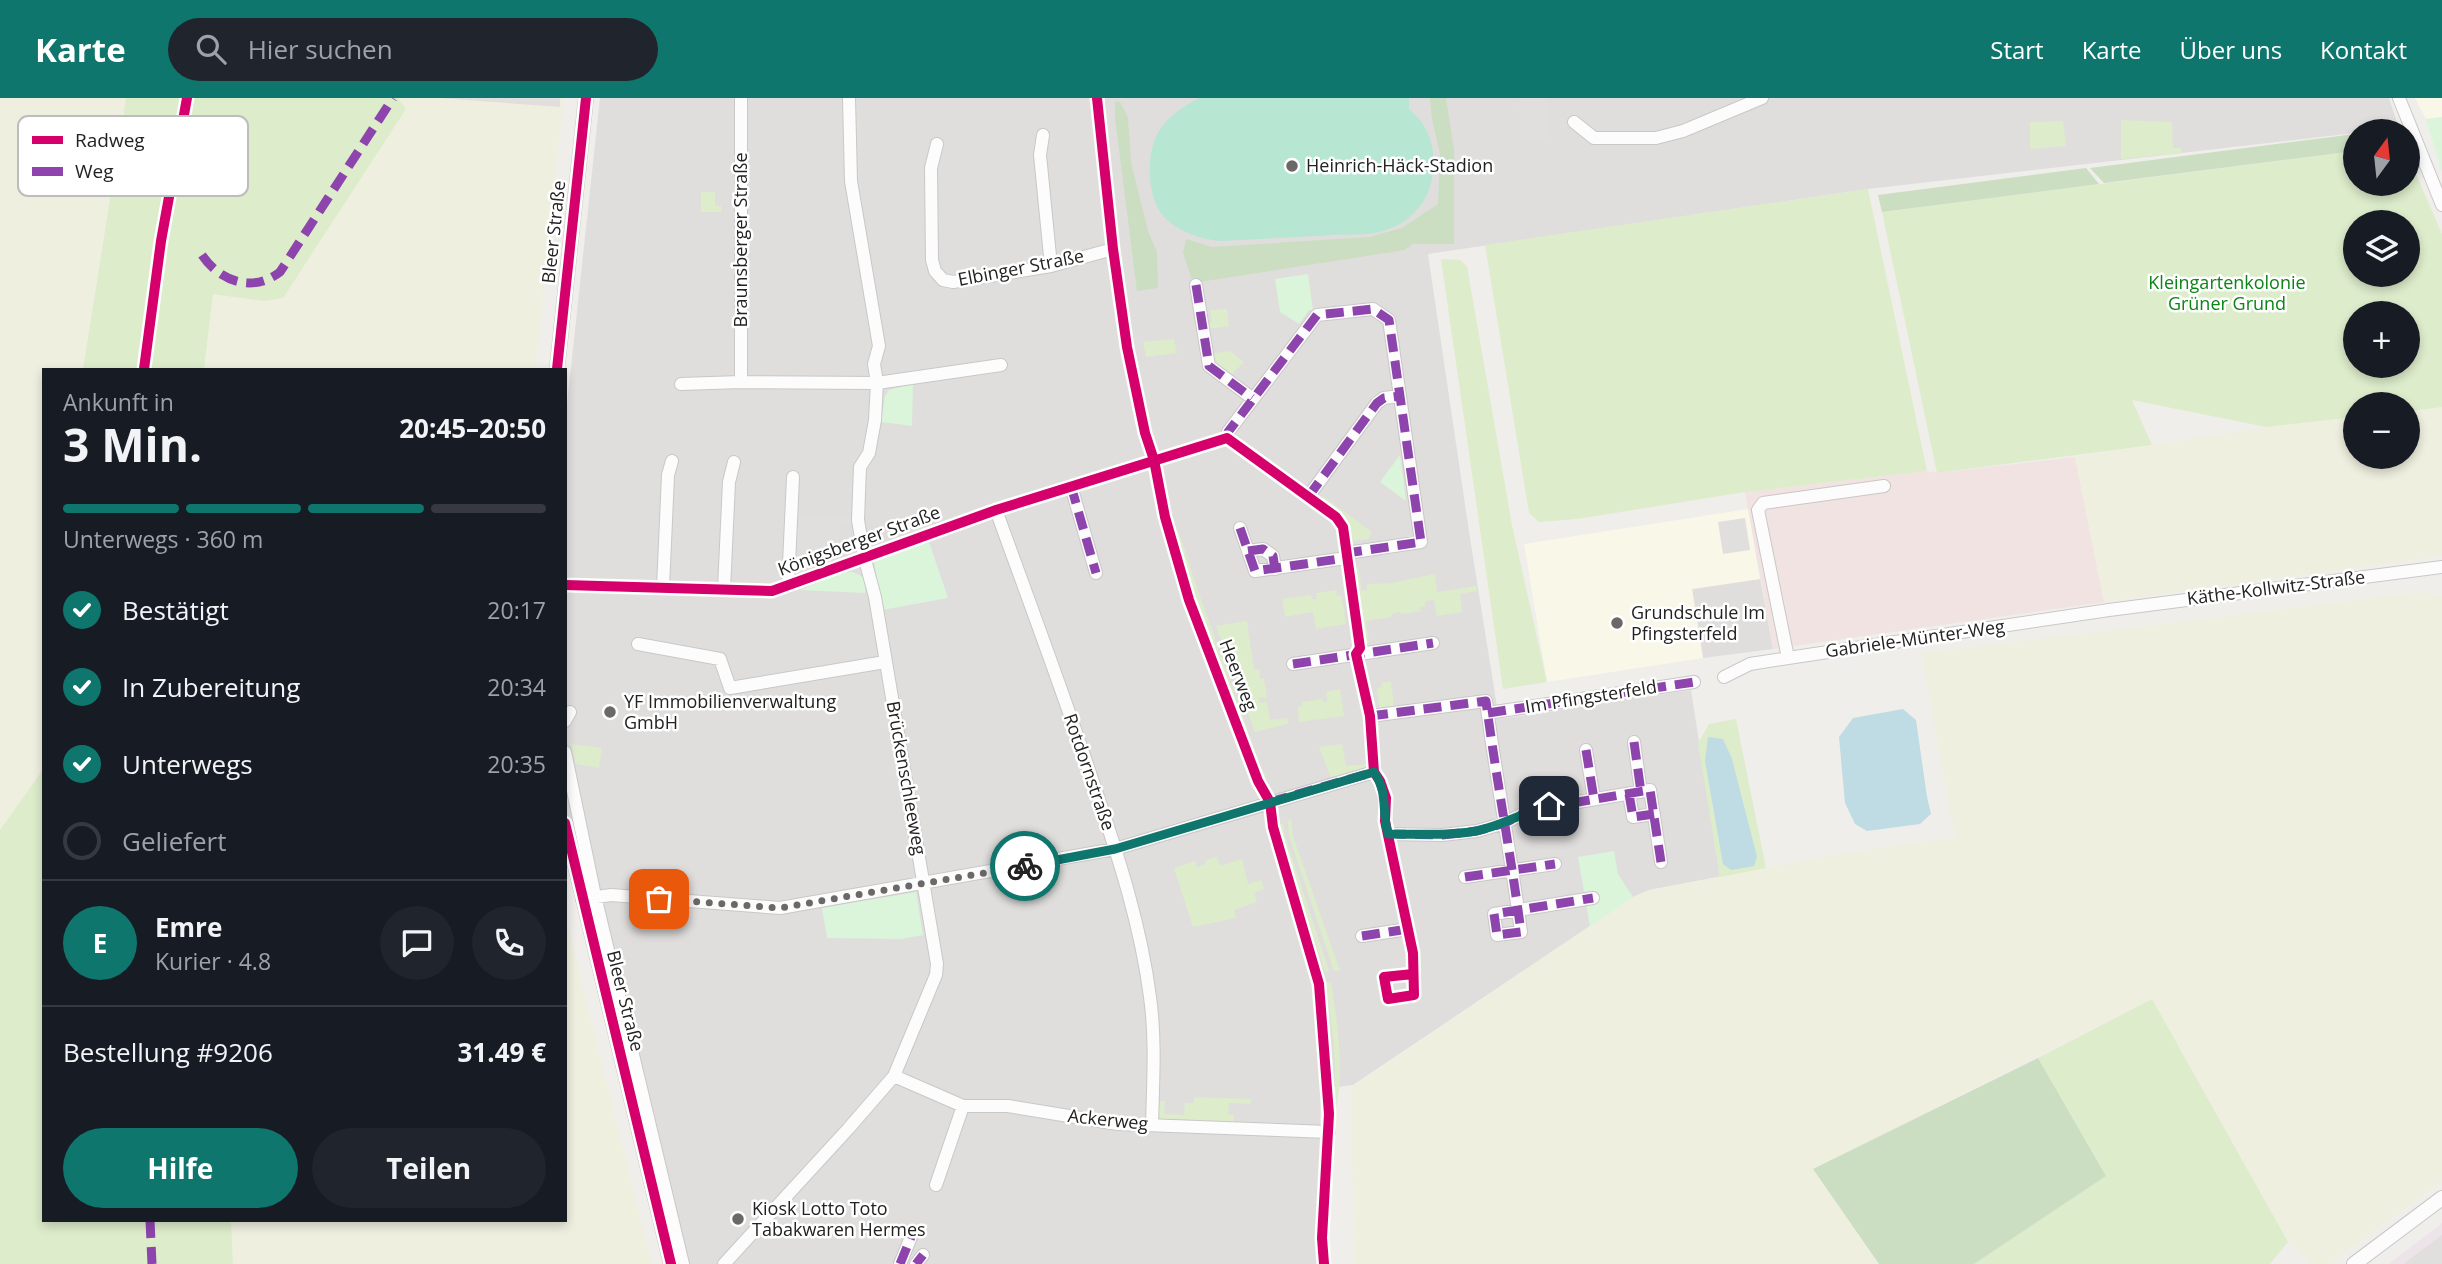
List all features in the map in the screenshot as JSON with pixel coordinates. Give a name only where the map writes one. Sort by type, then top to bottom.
[{"type":"street","name":"Bleer Straße","points":[[556,368],[586,98]]},
{"type":"street","name":"Braunsberger Straße","points":[[741,98],[741,382]]},
{"type":"street","name":"Brückenschleeweg","points":[[724,1264],[894,1076],[936,975],[937,964],[925,884],[875,597],[858,520],[860,467],[869,453],[877,383],[874,364],[878,346],[851,181],[849,98]]},
{"type":"street","name":"Heerweg","points":[[1097,98],[1113,249],[1127,347],[1165,517],[1189,600],[1258,781],[1270,802],[1273,827],[1319,984],[1328,1076],[1329,1132],[1322,1238],[1324,1264]]},
{"type":"street","points":[[1574,122],[1594,138],[1656,138],[1683,131],[1762,98]]},
{"type":"street","points":[[2399,98],[2442,205]]},
{"type":"street","points":[[1043,135],[1040,155],[1051,266]]},
{"type":"street","name":"Elbinger Straße","points":[[937,144],[931,167],[932,260],[935,271],[943,280],[953,282],[1051,266],[1113,249]]},
{"type":"street","points":[[1196,285],[1209,366],[1252,398]]},
{"type":"street","points":[[1240,528],[1255,571],[1275,569],[1347,555],[1422,542],[1389,320],[1373,309],[1317,315],[1252,398],[1228,432],[1227,438],[1336,517],[1343,527],[1347,555],[1360,648],[1356,654],[1370,716],[1374,772],[1386,797],[1393,868],[1413,953],[1413,974]]},
{"type":"street","points":[[681,384],[877,383],[1001,365]]},
{"type":"street","points":[[1308,497],[1377,403],[1384,398],[1400,396]]},
{"type":"street","name":"Königsberger Straße","points":[[567,585],[772,591],[996,510],[1227,438]]},
{"type":"street","points":[[663,588],[668,475],[672,461]]},
{"type":"street","points":[[724,589],[729,482],[734,462]]},
{"type":"street","points":[[788,586],[793,477]]},
{"type":"street","points":[[1071,486],[1096,573]]},
{"type":"street","points":[[1788,658],[1758,510],[1763,503],[1884,486]]},
{"type":"street","name":"Rotdornstraße","points":[[996,510],[1080,743],[1115,849],[1143,952],[1154,1049],[1152,1125]]},
{"type":"street","points":[[1248,551],[1263,548],[1273,556],[1275,569]]},
{"type":"street","name":"Käthe-Kollwitz-Straße","points":[[2109,610],[2442,567]]},
{"type":"street","name":"Gabriele-Münter-Weg","points":[[1724,677],[1750,664],[2109,610]]},
{"type":"street","points":[[1293,664],[1433,643]]},
{"type":"street","points":[[638,644],[720,659],[730,688],[886,662]]},
{"type":"street","name":"Im Pfingsterfeld","points":[[1370,716],[1487,707],[1694,681]]},
{"type":"street","points":[[1487,707],[1518,911],[1593,898]]},
{"type":"street","points":[[1634,742],[1633,817],[1654,814]]},
{"type":"street","points":[[1586,750],[1594,799]]},
{"type":"street","name":"Bleer Straße","points":[[567,765],[588,897],[671,1264]]},
{"type":"street","points":[[588,897],[611,895],[780,908],[1115,849],[1374,772]]},
{"type":"street","points":[[1387,828],[1443,835],[1477,831],[1505,823],[1530,810],[1650,790],[1661,862]]},
{"type":"street","name":"Bleer Straße","points":[[567,829],[588,897],[683,1264]]},
{"type":"street","points":[[1465,877],[1555,864]]},
{"type":"street","points":[[1362,936],[1408,929]]},
{"type":"street","name":"Ackerweg","points":[[894,1076],[963,1106],[1008,1106],[1118,1124],[1329,1132]]},
{"type":"street","points":[[936,1185],[963,1106]]},
{"type":"street","points":[[653,1188],[667,1195]]},
{"type":"street","points":[[2354,1264],[2442,1198]]},
{"type":"street","points":[[901,1264],[911,1237]]},
{"type":"shaded area","points":[[439,98],[560,98],[560,107]]},
{"type":"shaded area","points":[[600,98],[2389,98],[2396,119],[2343,119],[2343,134],[1868,189],[1428,254],[1499,719],[1691,690],[1720,877],[1649,890],[1633,897],[1353,1085],[1321,1089],[1317,1264],[670,1264],[567,835],[567,404]]},
{"type":"shaded area","points":[[853,98],[859,98],[862,172],[855,179]]},
{"type":"shaded area","points":[[1519,98],[1547,98],[1548,140],[1520,141]]},
{"type":"shaded area","points":[[2415,98],[2442,98],[2442,117],[2426,119]]},
{"type":"shaded area","points":[[2075,457],[2104,602],[1773,649],[1745,492]]},
{"type":"shaded area","name":"Grundschule Im Pfingsterfeld","points":[[1748,509],[1760,579],[1692,589],[1703,658],[1547,682],[1524,544]]},
{"type":"shaded area","points":[[853,516],[853,524],[839,525],[839,553],[816,562],[793,562],[794,517]]},
{"type":"shaded area","points":[[1745,518],[1750,550],[1723,554],[1718,522]]},
{"type":"shaded area","points":[[1760,579],[1773,649],[1703,658],[1692,589]]},
{"type":"shaded area","points":[[2442,1223],[2442,1264],[2389,1264]]},
{"type":"shaded area","points":[[2442,1235],[2442,1264],[2403,1264]]},
{"type":"green space","points":[[0,98],[126,98],[123,116],[18,116],[18,196],[110,196],[83,368],[42,368],[42,771],[0,830]]},
{"type":"green space","points":[[126,98],[398,98],[406,109],[283,298],[264,301],[213,294],[204,368],[83,368],[110,196],[248,196],[248,116],[123,116]]},
{"type":"green space","points":[[398,98],[564,98],[535,368],[204,368],[213,293],[264,301],[406,109]]},
{"type":"green space","name":"Heinrich-Häck-Stadion","points":[[1199,98],[1409,98],[1409,109],[1426,129],[1432,144],[1433,170],[1429,190],[1412,215],[1395,226],[1373,233],[1220,241],[1192,234],[1172,224],[1160,211],[1152,190],[1150,165],[1154,142],[1161,127],[1176,112]]},
{"type":"green space","points":[[1430,98],[1446,98],[1454,150],[1454,244],[1413,244],[1405,250],[1193,283],[1183,253],[1186,239],[1212,247],[1369,237],[1402,228],[1438,204],[1440,154]]},
{"type":"green space","points":[[1115,101],[1120,102],[1128,117],[1131,162],[1148,231],[1157,252],[1158,288],[1137,291]]},
{"type":"green space","points":[[2442,117],[2442,172],[2426,119]]},
{"type":"green space","points":[[2121,120],[2172,122],[2173,148],[2181,148],[2181,153],[2121,159]]},
{"type":"green space","points":[[2063,121],[2066,146],[2030,149],[2030,122]]},
{"type":"green space","points":[[2343,136],[2343,153],[2104,183],[2090,168]]},
{"type":"green space","name":"Kleingartenkolonie Grüner Grund","points":[[2343,153],[2343,196],[2420,196],[2420,183],[2442,234],[2442,407],[2420,410],[2420,392],[2343,392],[2343,418],[2266,427],[2132,400],[2152,445],[1937,473],[1882,212]]},
{"type":"green space","points":[[2086,168],[2099,184],[1882,212],[1878,195]]},
{"type":"green space","points":[[1868,189],[1927,471],[1745,492],[1577,519],[1539,522],[1529,513],[1485,245]]},
{"type":"green space","points":[[701,192],[715,192],[715,206],[721,206],[721,212],[701,212]]},
{"type":"green space","points":[[1441,259],[1460,260],[1467,266],[1512,525],[1547,682],[1503,689]]},
{"type":"green space","points":[[1308,274],[1313,310],[1309,310],[1299,324],[1280,312],[1275,279]]},
{"type":"green space","points":[[1227,309],[1229,326],[1207,329],[1207,323],[1212,322],[1210,310]]},
{"type":"green space","points":[[1174,339],[1177,353],[1146,357],[1143,342]]},
{"type":"green space","points":[[1230,351],[1244,362],[1232,374],[1211,360],[1211,354]]},
{"type":"green space","points":[[913,384],[912,426],[881,422],[885,396],[889,390]]},
{"type":"green space","points":[[2442,407],[2442,556],[2104,602],[2075,457],[2266,427],[2343,418],[2343,469],[2420,469],[2420,410]]},
{"type":"green space","points":[[1400,455],[1406,501],[1380,482]]},
{"type":"green space","points":[[1323,496],[1372,532],[1368,539],[1354,541],[1320,501]]},
{"type":"green space","points":[[1173,532],[1179,532],[1261,768],[1266,775],[1265,782],[1246,738]]},
{"type":"green space","points":[[929,542],[948,598],[882,610],[874,561]]},
{"type":"green space","points":[[1358,567],[1362,591],[1367,590],[1367,584],[1391,583],[1435,574],[1437,592],[1476,586],[1477,591],[1460,594],[1462,612],[1437,616],[1434,600],[1425,601],[1425,606],[1420,607],[1421,611],[1400,612],[1391,614],[1392,617],[1366,621],[1369,643],[1365,643],[1350,568]]},
{"type":"green space","points":[[853,572],[865,578],[865,593],[800,590],[841,573]]},
{"type":"green space","points":[[1336,590],[1337,596],[1341,595],[1346,624],[1316,629],[1313,612],[1285,617],[1282,599],[1311,595],[1312,599],[1317,599],[1316,593]]},
{"type":"green space","points":[[2423,592],[2442,595],[2442,1181],[2329,1264],[2311,1264],[2288,1242],[2152,999],[1814,1169],[1879,1264],[1354,1264],[1351,1088],[1633,897],[1649,890],[1843,853],[1955,837],[1921,653]]},
{"type":"green space","points":[[1247,621],[1254,670],[1259,669],[1260,679],[1264,679],[1267,697],[1259,698],[1259,703],[1267,702],[1270,720],[1287,718],[1288,724],[1255,732],[1216,626]]},
{"type":"green space","points":[[1391,681],[1394,708],[1380,710],[1377,688],[1382,687],[1381,683]]},
{"type":"green space","points":[[1340,689],[1344,716],[1299,722],[1298,707],[1303,706],[1302,702],[1322,699],[1327,702],[1326,692]]},
{"type":"green space","points":[[1736,719],[1766,868],[1720,877],[1698,743],[1709,724]]},
{"type":"green space","points":[[572,744],[602,748],[599,768],[575,764]]},
{"type":"green space","points":[[1342,744],[1346,766],[1368,764],[1367,769],[1332,781],[1319,747]]},
{"type":"green space","points":[[42,771],[42,1222],[231,1222],[233,1264],[0,1264],[0,830]]},
{"type":"green space","points":[[1291,817],[1293,836],[1340,971],[1334,971],[1289,836],[1288,822]]},
{"type":"green space","points":[[1278,822],[1284,825],[1284,833],[1329,971],[1325,972]]},
{"type":"green space","points":[[1614,851],[1618,874],[1633,897],[1590,927],[1578,857]]},
{"type":"green space","points":[[1217,857],[1220,866],[1242,859],[1248,884],[1261,880],[1264,889],[1254,893],[1257,902],[1234,910],[1236,918],[1193,927],[1174,868],[1195,861],[1197,867],[1206,864],[1205,860]]},
{"type":"green space","points":[[916,892],[923,935],[901,939],[827,938],[822,908]]},
{"type":"green space","points":[[567,923],[652,1264],[233,1264],[231,1222],[567,1222]]},
{"type":"green space","points":[[1326,982],[1331,982],[1339,1045],[1340,1078],[1336,1108],[1334,1045]]},
{"type":"green space","points":[[2152,999],[2288,1242],[2270,1264],[1974,1264],[2106,1176],[2038,1058]]},
{"type":"green space","points":[[2038,1058],[2106,1176],[1974,1264],[1879,1264],[1813,1169]]},
{"type":"green space","points":[[1194,1097],[1251,1099],[1251,1104],[1229,1103],[1228,1114],[1234,1115],[1234,1123],[1158,1119],[1160,1101],[1165,1101],[1164,1114],[1184,1115],[1185,1103],[1194,1103]]},
{"type":"water","points":[[1903,709],[1916,720],[1931,814],[1920,824],[1867,831],[1855,824],[1845,803],[1839,737],[1853,718]]},
{"type":"water","points":[[1708,737],[1723,739],[1732,759],[1757,857],[1754,866],[1731,870],[1723,864],[1705,761]]},
{"type":"marked path","points":[[202,255],[218,272],[238,282],[259,282],[280,272],[393,98]]},
{"type":"marked path","points":[[1196,285],[1209,366],[1252,398]]},
{"type":"marked path","points":[[1227,438],[1228,432],[1317,315],[1373,309],[1389,320],[1421,542],[1347,553]]},
{"type":"marked path","points":[[1308,497],[1377,403],[1384,398],[1400,396]]},
{"type":"marked path","points":[[1071,486],[1096,573]]},
{"type":"marked path","points":[[1240,528],[1255,571],[1346,558]]},
{"type":"marked path","points":[[1248,551],[1263,549],[1273,556],[1275,569]]},
{"type":"marked path","points":[[1293,664],[1433,643]]},
{"type":"marked path","points":[[1488,713],[1694,682]]},
{"type":"marked path","points":[[1370,716],[1486,701],[1494,759],[1513,874],[1517,903],[1521,932],[1497,935],[1494,914],[1593,898]]},
{"type":"marked path","points":[[1634,742],[1641,792]]},
{"type":"marked path","points":[[1586,750],[1594,799]]},
{"type":"marked path","points":[[1270,802],[1374,772]]},
{"type":"marked path","points":[[1388,834],[1442,835],[1477,831],[1505,823],[1530,810],[1650,790],[1661,862]]},
{"type":"marked path","points":[[1629,794],[1633,817],[1654,814]]},
{"type":"marked path","points":[[1465,877],[1555,864]]},
{"type":"marked path","points":[[1362,936],[1408,929]]},
{"type":"marked path","points":[[150,1222],[152,1264]]},
{"type":"marked path","points":[[900,1264],[911,1237]]},
{"type":"marked path","points":[[916,1264],[923,1255]]},
{"type":"cycle path","points":[[184,116],[187,98]]},
{"type":"cycle path","points":[[557,368],[586,98]]},
{"type":"cycle path","points":[[1097,98],[1113,249],[1127,347],[1165,517],[1189,600],[1258,781],[1270,802],[1273,827],[1319,984],[1329,1114],[1322,1238],[1324,1264]]},
{"type":"cycle path","points":[[144,368],[169,196]]},
{"type":"cycle path","points":[[567,585],[772,591],[996,510],[1227,438],[1336,517],[1343,527],[1360,648],[1356,654],[1370,716],[1374,772],[1386,798],[1385,821],[1413,953],[1414,995],[1388,999],[1384,977],[1413,974]]},
{"type":"cycle path","points":[[567,831],[671,1264]]},
{"type":"way so far","points":[[659,899],[780,908],[1025,866]]},
{"type":"place","name":"Heinrich-Häck-Stadion","points":[[1292,166]]},
{"type":"place","name":"Grundschule Im Pfingsterfeld","points":[[1617,623]]},
{"type":"place","name":"YF Immobilienverwaltung GmbH","points":[[610,712]]},
{"type":"place","name":"Kiosk Lotto Toto Tabakwaren Hermes","points":[[738,1219]]},
{"type":"route","points":[[1025,866],[1115,849],[1374,772],[1386,797],[1385,821],[1388,834],[1443,835],[1477,831],[1505,823],[1530,810],[1549,806]]}]
